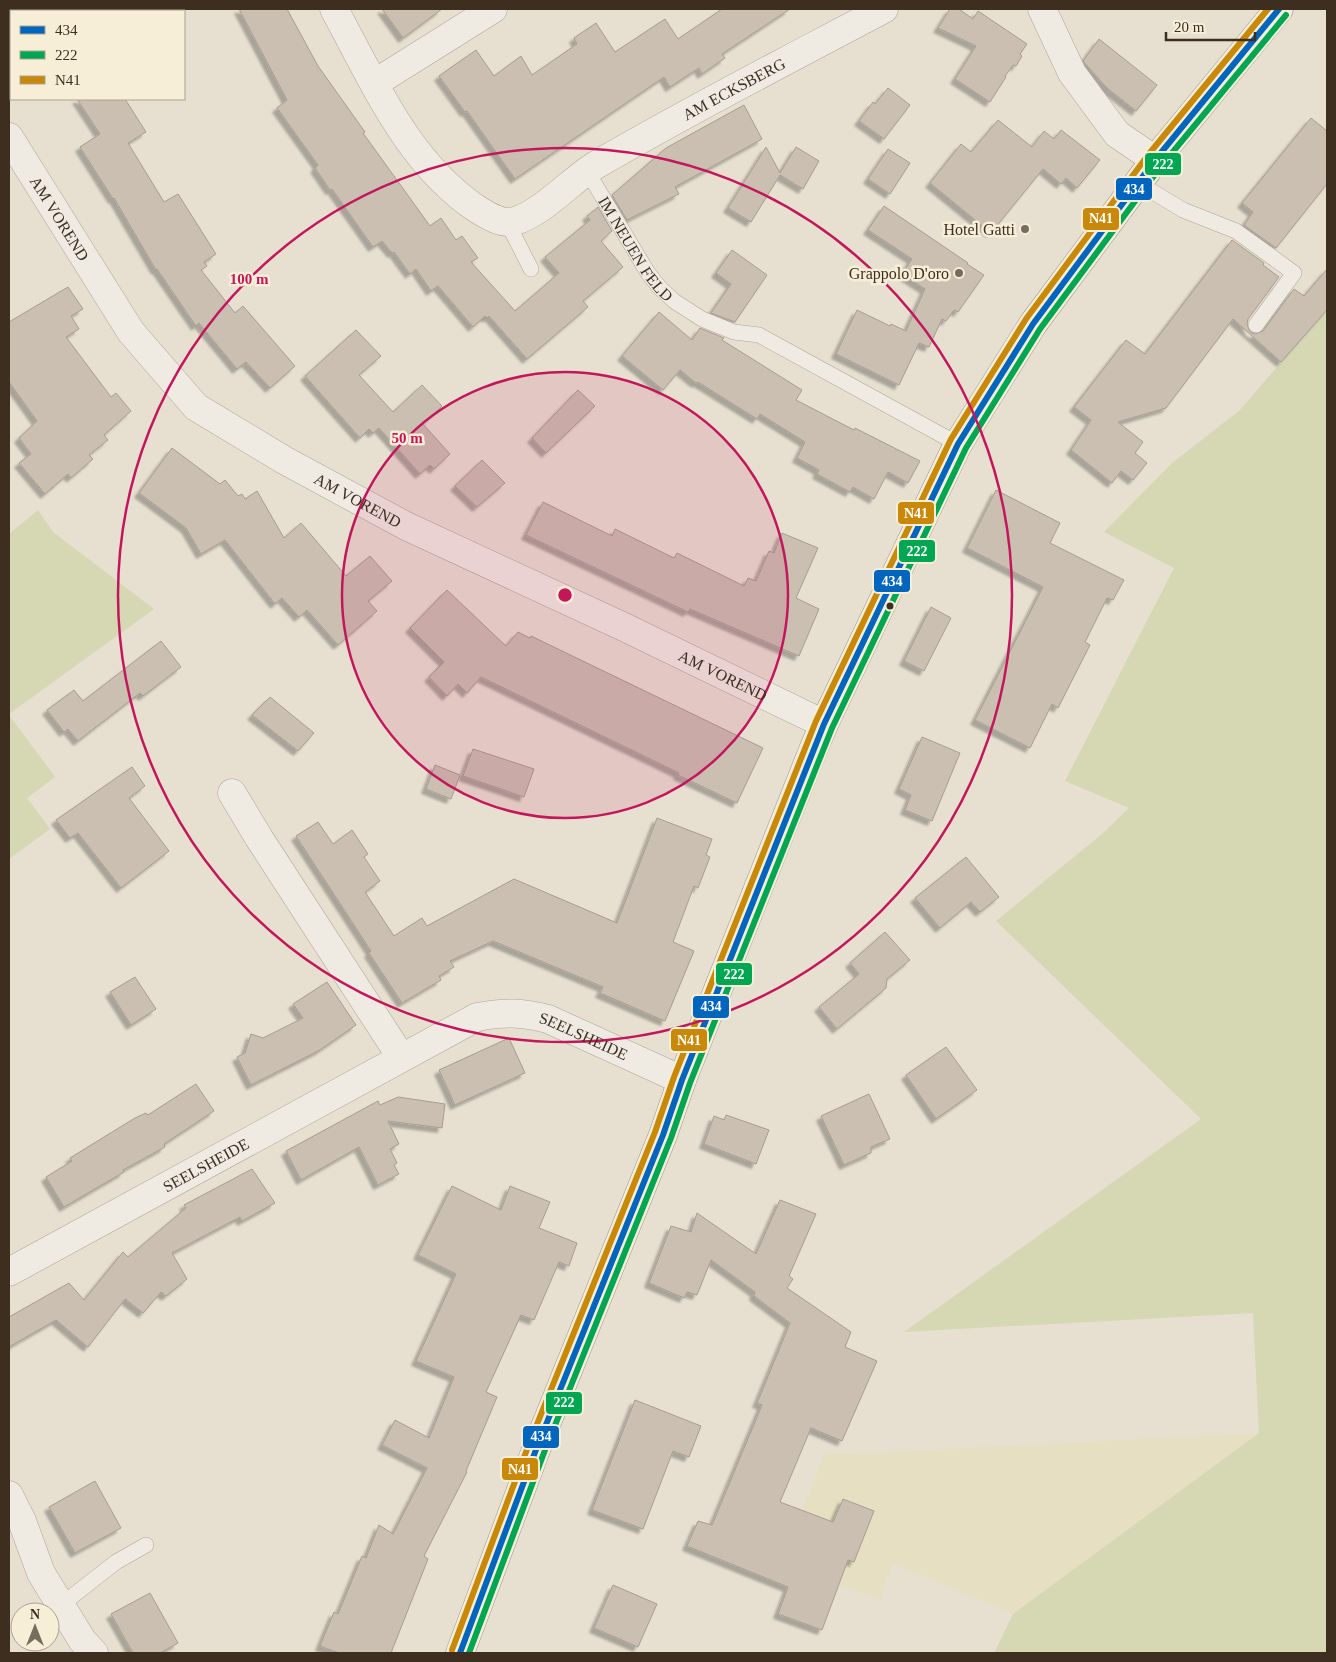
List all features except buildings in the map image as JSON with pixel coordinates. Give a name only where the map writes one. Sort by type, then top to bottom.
[{"type":"street","points":[[334,9],[392,118],[435,174],[467,202],[487,215],[507,222],[528,216],[587,171]]},
{"type":"street","points":[[375,83],[493,9]]},
{"type":"street","name":"AM ECKSBERG","points":[[587,171],[674,121],[884,9]]},
{"type":"street","points":[[1042,9],[1072,73],[1117,134],[1155,160]]},
{"type":"street","points":[[460,1653],[537,1447],[663,1135],[682,1080],[824,724],[958,444],[1033,324],[1155,160],[1279,9]]},
{"type":"street","name":"AM VOREND","points":[[12,148],[131,332],[196,407],[284,460],[406,526],[624,627],[824,724]]},
{"type":"street","points":[[232,793],[259,838],[401,1057]]},
{"type":"street","name":"SEELSHEIDE","points":[[9,1272],[477,1017],[500,1012],[526,1013],[548,1019],[682,1080]]},
{"type":"street","points":[[9,1495],[22,1520],[42,1573],[82,1640],[94,1653]]},
{"type":"lane","name":"IM NEUEN FELD","points":[[587,171],[648,273],[674,301],[702,319],[734,332],[760,335],[958,444]]},
{"type":"lane","points":[[1138,183],[1183,210],[1236,231],[1294,273],[1256,325]]},
{"type":"lane","points":[[507,222],[531,269]]},
{"type":"lane","points":[[61,1606],[116,1562],[146,1545]]},
{"type":"shaded area","points":[[1259,1433],[1013,1614],[893,1563],[880,1599],[781,1565],[824,1455]]},
{"type":"green space","points":[[1327,309],[1327,1653],[994,1653],[1013,1614],[1259,1433],[1253,1313],[904,1332],[1201,1119],[996,921],[1102,834],[1129,808],[1065,781],[1174,568],[1104,532],[1172,463],[1239,411]]},
{"type":"green space","points":[[38,510],[53,532],[154,609],[9,714],[9,534]]},
{"type":"green space","points":[[9,715],[55,777],[27,798],[50,829],[9,859]]},
{"type":"transit line","name":"N41","points":[[452,1650],[529,1444],[655,1132],[674,1077],[816,721],[951,439],[1026,319],[1148,155],[1268,9]]},
{"type":"transit line","name":"434","points":[[460,1653],[537,1447],[663,1135],[682,1080],[824,724],[958,444],[1033,324],[1155,160],[1279,9]]},
{"type":"transit line","name":"222","points":[[469,1653],[545,1450],[671,1138],[690,1083],[832,728],[966,448],[1040,329],[1162,165],[1286,15]]},
{"type":"place","name":"Hotel Gatti","points":[[1025,229]]},
{"type":"place","name":"Grappolo D'oro","points":[[959,273]]}]
